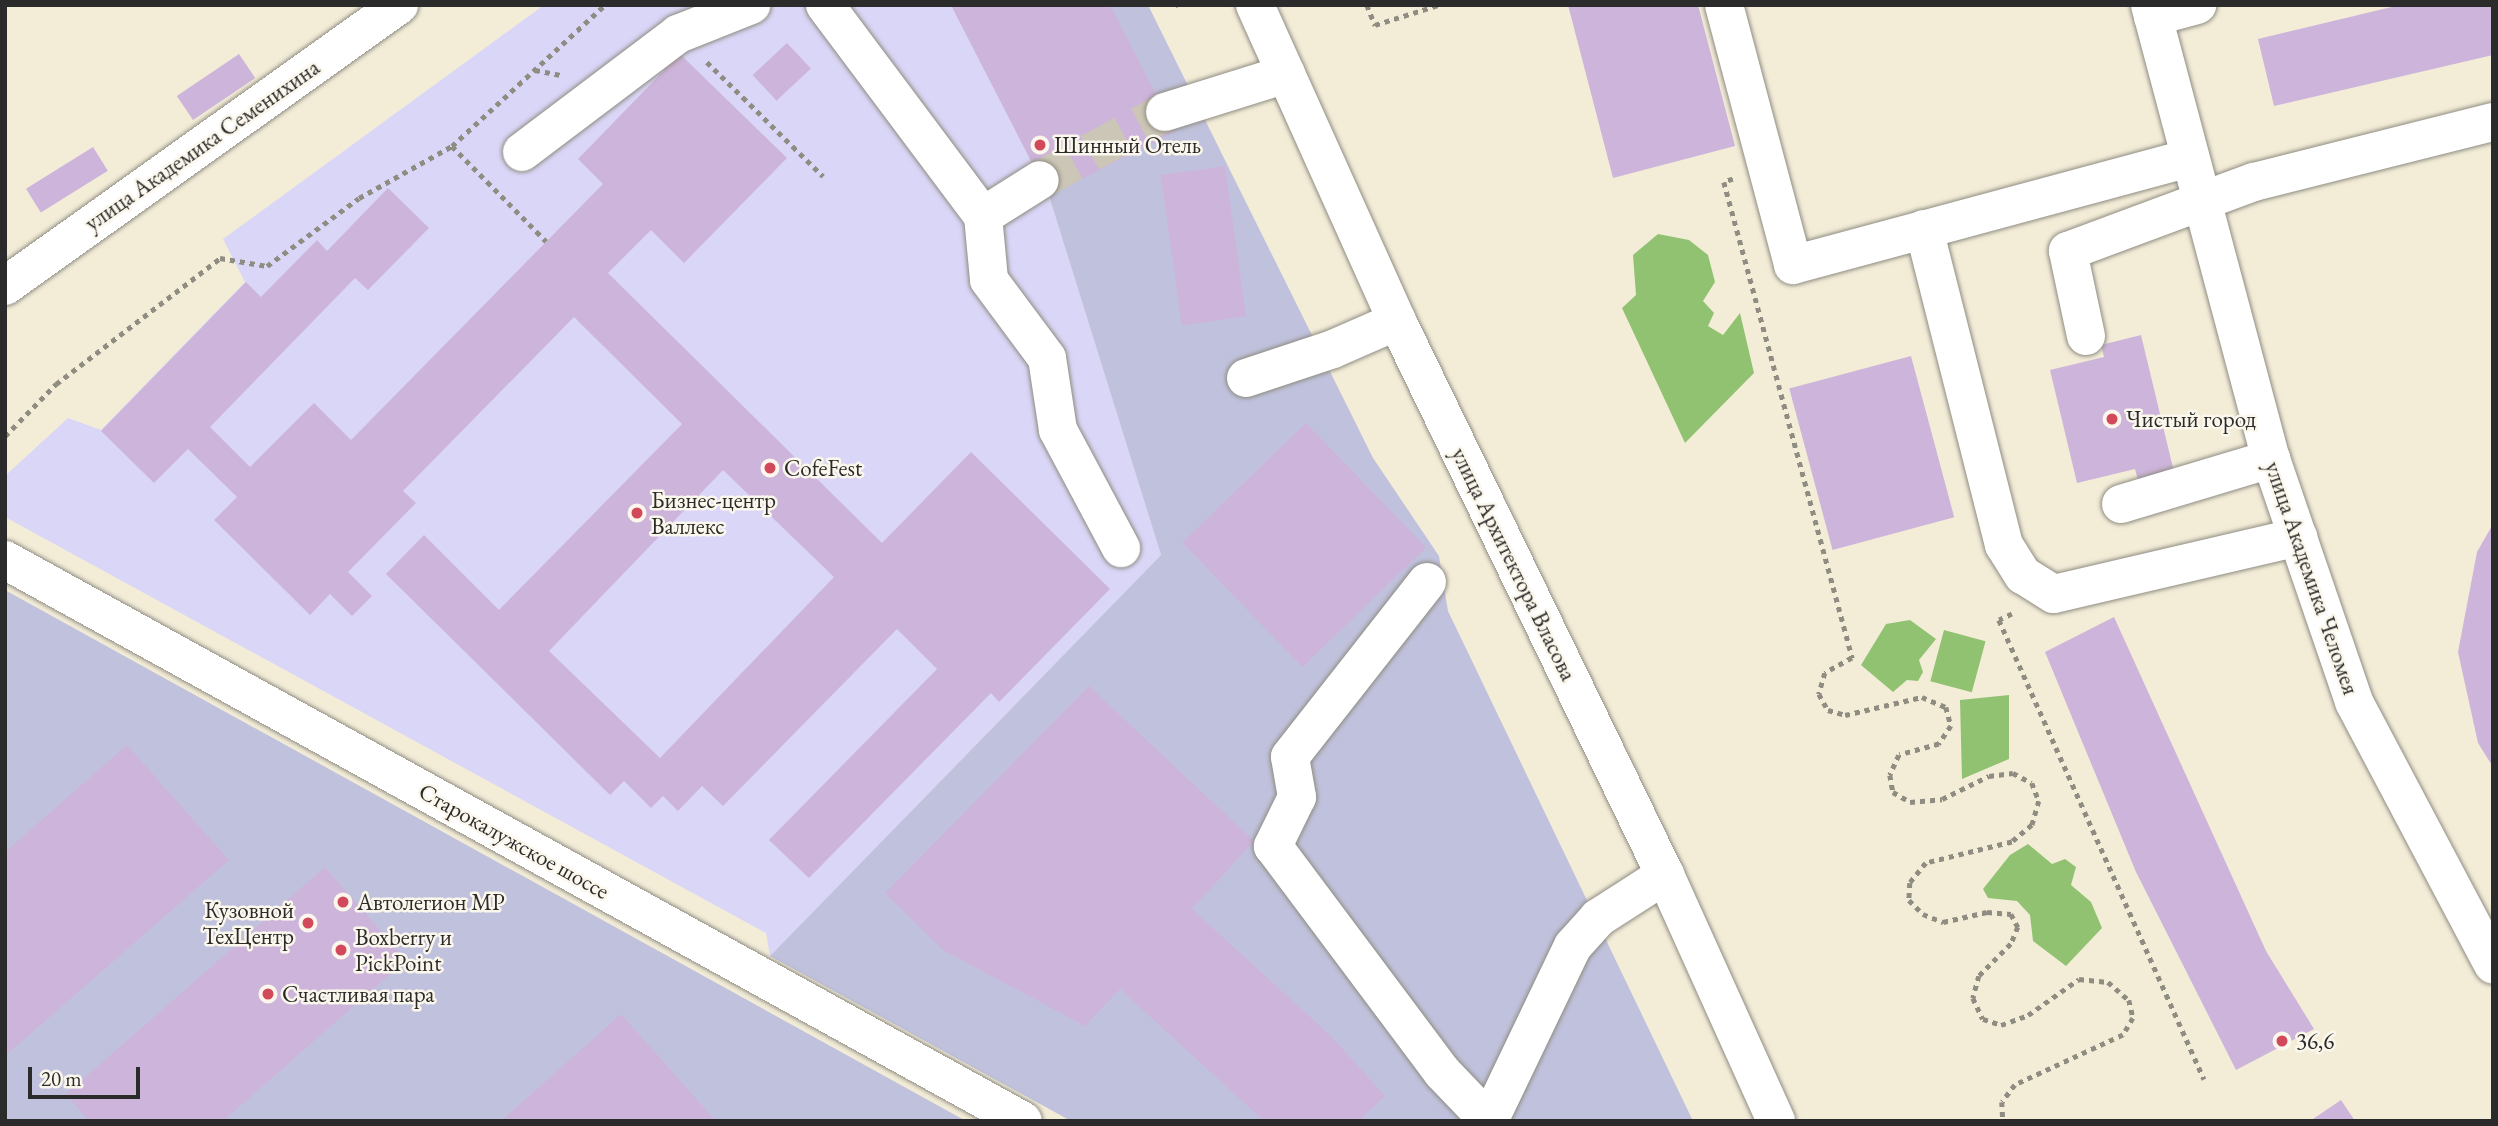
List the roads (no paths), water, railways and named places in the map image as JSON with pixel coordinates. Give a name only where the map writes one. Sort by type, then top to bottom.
[{"type":"street","name":"улица Академика Семенихина","points":[[5,286],[399,5]]},
{"type":"street","points":[[522,152],[678,34],[751,5]]},
{"type":"street","points":[[825,5],[983,216],[989,280],[1047,358],[1058,430],[1121,548]]},
{"type":"street","name":"улица Архитектора Власова","points":[[1255,5],[1397,321],[1665,876],[1776,1121]]},
{"type":"street","points":[[1724,5],[1793,265],[2190,158]]},
{"type":"street","points":[[2151,11],[2197,5]]},
{"type":"street","name":"улица Академика Челомея","points":[[2151,11],[2271,460],[2354,702],[2493,964]]},
{"type":"street","points":[[1165,112],[1286,74]]},
{"type":"street","points":[[2086,336],[2068,251],[2201,199],[2493,122]]},
{"type":"street","points":[[983,216],[1040,180]]},
{"type":"street","points":[[1924,229],[2004,545],[2023,575],[2054,594],[2298,537]]},
{"type":"street","points":[[1246,378],[1333,349],[1397,321]]},
{"type":"street","points":[[2121,504],[2271,460]]},
{"type":"street","name":"Старокалужское шоссе","points":[[5,560],[1023,1121]]},
{"type":"street","points":[[1427,582],[1290,757],[1297,797],[1273,846],[1442,1072],[1489,1121],[1573,946],[1598,918],[1665,876]]},
{"type":"tunnel","points":[[1040,180],[1165,112]]},
{"type":"place","name":"Шинный Отель","points":[[1040,145]]},
{"type":"place","name":"Чистый город","points":[[2112,419]]},
{"type":"place","name":"CofeFest","points":[[770,468]]},
{"type":"place","name":"Бизнес-центр Валлекс","points":[[637,513]]},
{"type":"place","name":"Автолегион МР","points":[[343,902]]},
{"type":"place","name":"Кузовной ТехЦентр","points":[[308,923]]},
{"type":"place","name":"Boxberry и PickPoint","points":[[341,950]]},
{"type":"place","name":"Счастливая пара","points":[[268,994]]},
{"type":"place","name":"36,6","points":[[2282,1041]]}]
